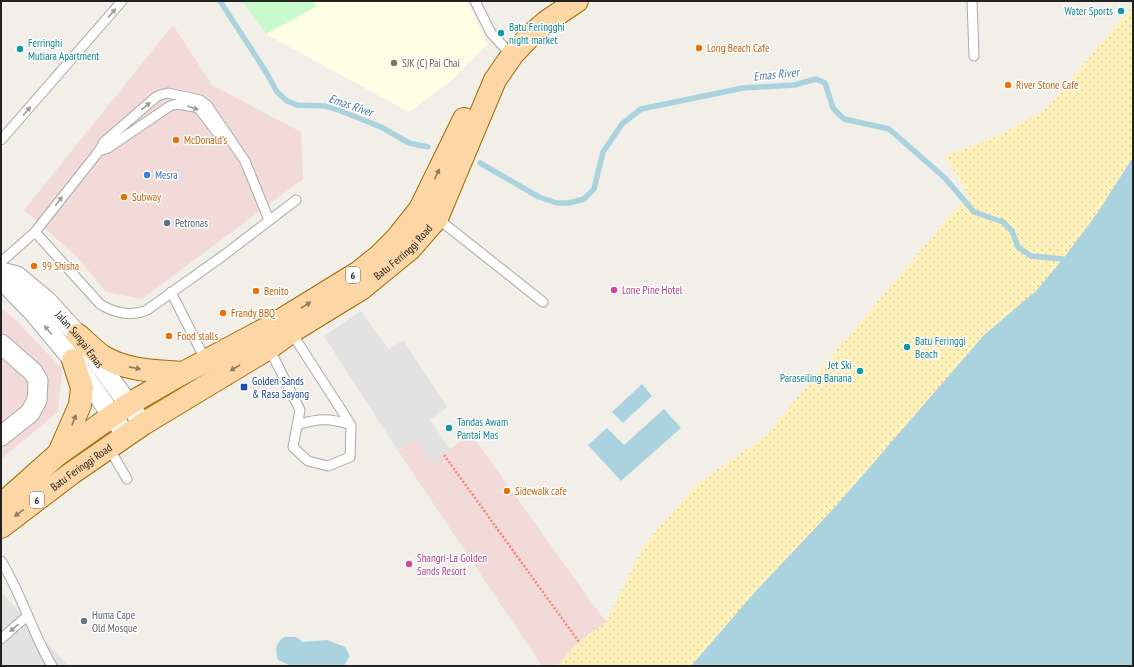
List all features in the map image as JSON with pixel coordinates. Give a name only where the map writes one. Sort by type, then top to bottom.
[{"type":"main road","name":"Batu Ferringgi Road","points":[[508,51],[535,15],[557,1]]},
{"type":"main road","name":"Batu Ferringgi Road","points":[[121,410],[206,361],[282,329],[361,289],[410,249],[428,214],[485,76],[494,61],[577,1]]},
{"type":"main road","name":"Batu Ferringgi Road","points":[[135,430],[269,348],[282,329]]},
{"type":"main road","points":[[78,335],[102,355],[117,364],[134,368],[183,373]]},
{"type":"main road","points":[[57,455],[80,405],[82,388],[72,360]]},
{"type":"main road","name":"Batu Feringgi Road","points":[[1,505],[57,455],[121,410]]},
{"type":"main road","name":"Batu Feringgi Road","points":[[1,527],[72,473],[135,430]]},
{"type":"street","name":"Jalan Sungai Emas","points":[[1,272],[17,276],[47,301],[78,335],[121,410],[135,430]]},
{"type":"street","name":"Jalan Sungai Emas","points":[[1,279],[34,313],[72,360],[121,410]]},
{"type":"street","points":[[1,344],[33,372],[38,380],[37,400],[30,413],[1,436]]},
{"type":"lane","points":[[1,140],[122,1]]},
{"type":"lane","points":[[475,1],[491,33],[508,51]]},
{"type":"lane","points":[[972,1],[974,56]]},
{"type":"lane","points":[[1,262],[35,232],[99,151],[104,142],[156,97],[165,93],[200,100],[207,105],[245,161],[269,220]]},
{"type":"lane","points":[[99,151],[108,148],[170,106],[177,104],[195,107],[200,110],[219,135],[229,138]]},
{"type":"lane","points":[[35,232],[100,304],[106,308],[134,314],[147,310],[224,255],[296,200]]},
{"type":"lane","points":[[428,214],[543,302]]},
{"type":"lane","points":[[171,292],[206,361]]},
{"type":"lane","points":[[269,348],[300,410],[294,447],[308,461],[328,466],[350,457],[351,425],[282,329]]},
{"type":"lane","points":[[298,425],[313,420],[335,420],[351,425]]},
{"type":"lane","points":[[109,448],[127,479]]},
{"type":"lane","points":[[1,561],[4,574],[51,665]]},
{"type":"lane","points":[[1,639],[27,616]]},
{"type":"path","points":[[444,455],[579,642]]},
{"type":"shaded area","name":"SJK (C) Pai Chai","points":[[313,1],[467,1],[487,44],[451,81],[409,112],[266,34],[316,6]]},
{"type":"shaded area","points":[[173,25],[212,85],[301,132],[303,179],[142,299],[106,292],[79,259],[24,210]]},
{"type":"shaded area","points":[[1,308],[17,321],[62,369],[58,412],[1,459]]},
{"type":"shaded area","points":[[361,311],[389,350],[403,340],[447,407],[430,420],[450,449],[433,464],[416,439],[398,451],[324,336]]},
{"type":"shaded area","points":[[471,434],[606,622],[579,642],[557,666],[542,666],[398,451],[416,439],[433,463]]},
{"type":"shaded area","points":[[1,592],[68,666],[1,666]]},
{"type":"sand","name":"Batu Feringgi Beach","points":[[1133,6],[1133,157],[1098,212],[1063,259],[1036,291],[984,335],[836,506],[755,592],[691,666],[557,666],[579,642],[606,622],[644,545],[697,484],[765,436],[952,213],[969,196],[944,156],[998,136],[1045,110]]},
{"type":"green space","points":[[242,1],[313,1],[317,6],[266,34]]},
{"type":"water","points":[[1133,157],[1133,666],[691,666],[755,592],[836,506],[984,335],[1036,291],[1063,259],[1098,212]]},
{"type":"water","points":[[642,384],[652,396],[623,423],[612,412]]},
{"type":"water","points":[[664,409],[681,428],[621,481],[588,445],[607,428],[624,445]]},
{"type":"water","points":[[284,637],[296,637],[303,642],[327,640],[345,647],[350,656],[344,666],[291,666],[278,660],[277,656],[277,645]]},
{"type":"waterway","name":"Emas River","points":[[220,1],[266,72],[277,92],[287,101],[297,105],[325,106],[341,111],[381,127],[409,143],[428,147]]},
{"type":"waterway","name":"Emas River","points":[[480,163],[539,197],[557,203],[569,203],[584,199],[594,189],[603,152],[622,124],[641,109],[743,88],[794,85],[816,79],[825,83],[833,108],[844,119],[889,129],[945,178],[974,212],[1003,222],[1012,231],[1018,247],[1031,256],[1063,259]]},
{"type":"place","name":"Water Sports","points":[[1121,11]]},
{"type":"place","name":"Batu Feringghi night market","points":[[501,33]]},
{"type":"place","name":"Long Beach Cafe","points":[[699,48]]},
{"type":"place","name":"Ferringhi Mutiara Apartment","points":[[20,49]]},
{"type":"place","name":"SJK (C) Pai Chai","points":[[394,63]]},
{"type":"place","name":"River Stone Cafe","points":[[1008,85]]},
{"type":"place","name":"McDonald's","points":[[176,140]]},
{"type":"place","name":"Mesra","points":[[147,175]]},
{"type":"place","name":"Subway","points":[[124,197]]},
{"type":"place","name":"Petronas","points":[[167,223]]},
{"type":"place","name":"99 Shisha","points":[[34,266]]},
{"type":"place","name":"Lone Pine Hotel","points":[[614,290]]},
{"type":"place","name":"Benito","points":[[256,291]]},
{"type":"place","name":"Frandy BBQ","points":[[223,313]]},
{"type":"place","name":"Food stalls","points":[[169,336]]},
{"type":"place","name":"Batu Feringgi Beach","points":[[907,347]]},
{"type":"place","name":"Jet Ski Paraseiling Banana","points":[[860,371]]},
{"type":"place","name":"Golden Sands & Rasa Sayang","points":[[244,387]]},
{"type":"place","name":"Tandas Awam Pantai Mas","points":[[449,428]]},
{"type":"place","name":"Sidewalk cafe","points":[[507,491]]},
{"type":"place","name":"Shangri-La Golden Sands Resort","points":[[409,564]]},
{"type":"place","name":"Huma Cape Old Mosque","points":[[84,621]]}]
